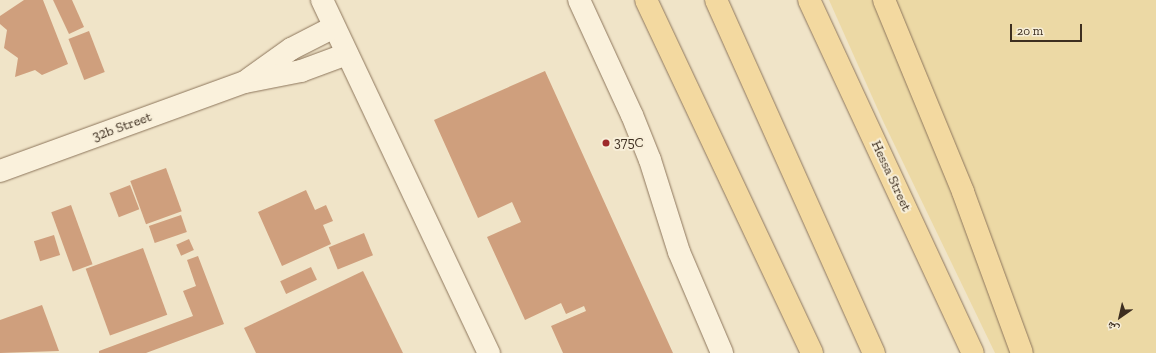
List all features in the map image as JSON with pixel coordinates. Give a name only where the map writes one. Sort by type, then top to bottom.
[{"type":"main road","points":[[639,0],[661,32]]},
{"type":"main road","points":[[646,0],[812,353]]},
{"type":"main road","points":[[716,0],[874,353]]},
{"type":"main road","name":"Hessa Street","points":[[809,0],[973,353]]},
{"type":"main road","points":[[884,0],[963,192],[1022,353]]},
{"type":"street","points":[[322,0],[489,353]]},
{"type":"street","points":[[579,0],[632,115],[650,160],[679,252],[722,353]]},
{"type":"street","name":"32b Street","points":[[245,82],[291,49],[334,27]]},
{"type":"street","name":"32b Street","points":[[0,171],[245,82],[301,71],[347,54]]},
{"type":"sand","points":[[829,0],[1156,0],[1156,353],[995,353],[883,121]]},
{"type":"building","points":[[24,0],[43,0],[68,64],[42,75],[35,70],[15,77],[18,58],[4,48],[7,30],[0,24],[0,16]]},
{"type":"building","points":[[53,0],[72,0],[84,27],[69,34]]},
{"type":"building","points":[[89,31],[105,72],[84,80],[68,39]]},
{"type":"building","points":[[545,71],[673,353],[563,353],[551,326],[586,311],[584,306],[566,314],[561,303],[525,320],[487,237],[521,222],[512,202],[478,218],[434,120]]},
{"type":"building","points":[[166,168],[182,211],[146,224],[130,181]]},
{"type":"building","points":[[130,185],[139,209],[119,217],[109,193]]},
{"type":"building","points":[[306,190],[315,210],[326,205],[333,221],[323,225],[331,244],[282,266],[258,212]]},
{"type":"building","points":[[71,205],[93,264],[73,271],[51,212]]},
{"type":"building","points":[[181,215],[187,232],[155,243],[149,226]]},
{"type":"building","points":[[364,233],[373,255],[338,269],[329,247]]},
{"type":"building","points":[[54,235],[60,255],[40,261],[34,241]]},
{"type":"building","points":[[189,239],[194,250],[181,256],[176,245]]},
{"type":"building","points":[[143,248],[167,315],[110,336],[86,269]]},
{"type":"building","points":[[198,256],[224,324],[146,353],[99,353],[99,351],[193,316],[183,291],[196,286],[187,260]]},
{"type":"building","points":[[311,267],[317,280],[286,294],[280,281]]},
{"type":"building","points":[[363,271],[403,353],[256,353],[244,328]]},
{"type":"building","points":[[42,305],[59,351],[0,353],[0,320]]},
{"type":"place","name":"375C","points":[[606,143]]}]
